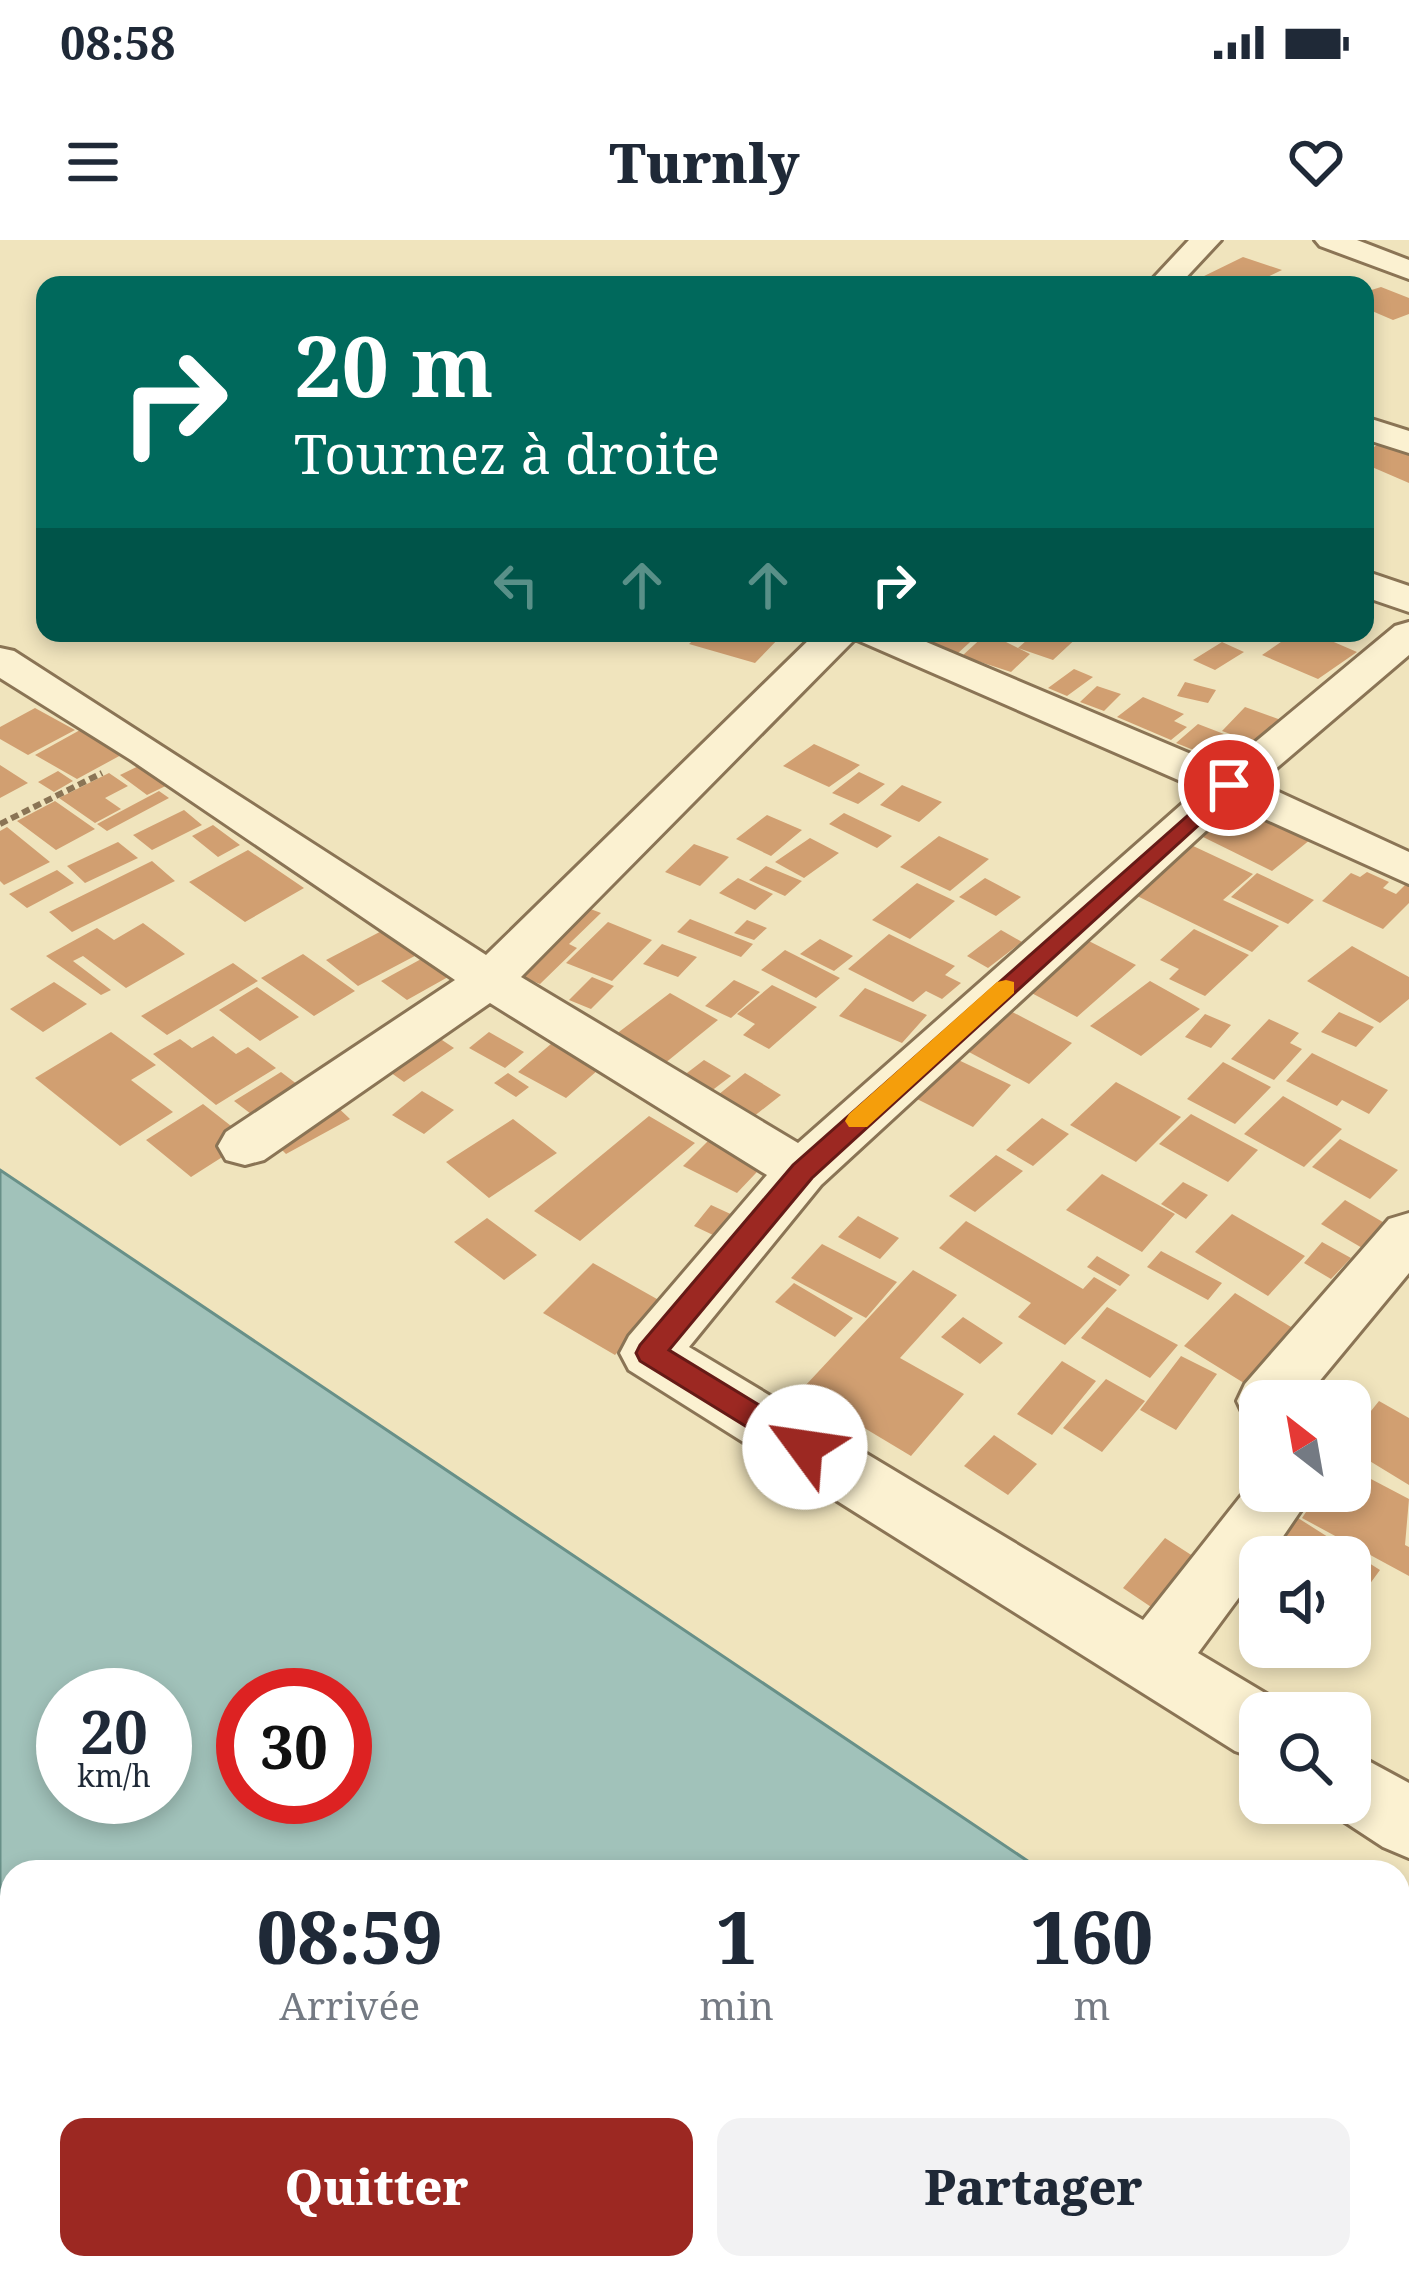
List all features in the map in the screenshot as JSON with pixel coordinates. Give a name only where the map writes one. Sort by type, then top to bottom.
[{"type":"street","points":[[1171,276],[1206,240]]},
{"type":"street","points":[[1330,240],[1409,270]]},
{"type":"street","points":[[1374,430],[1409,443]]},
{"type":"street","points":[[1374,586],[1409,600]]},
{"type":"street","points":[[1239,1713],[650,1353],[802,1171],[1229,785],[1409,634]]},
{"type":"street","points":[[245,1146],[488,980],[830,642]]},
{"type":"street","points":[[892,642],[1229,785],[1409,870]]},
{"type":"street","points":[[0,660],[488,980],[802,1171]]},
{"type":"street","points":[[1285,1380],[1409,1234]]},
{"type":"street","points":[[1153,1658],[1266,1512]]},
{"type":"street","points":[[1371,1799],[1409,1823]]},
{"type":"path","points":[[0,824],[146,752]]},
{"type":"water","points":[[0,1170],[1026,1860],[0,1860]]},
{"type":"building","points":[[1243,257],[1282,270],[1270,276],[1204,276]]},
{"type":"building","points":[[1381,287],[1409,298],[1409,314],[1393,320],[1374,312],[1374,289]]},
{"type":"building","points":[[1380,443],[1409,453],[1409,483],[1374,468],[1374,447]]},
{"type":"building","points":[[691,642],[775,642],[755,663]]},
{"type":"building","points":[[923,642],[970,642],[957,654]]},
{"type":"building","points":[[977,642],[1006,642],[1030,654],[1011,672],[962,656]]},
{"type":"building","points":[[1025,642],[1072,642],[1053,660],[1018,648]]},
{"type":"building","points":[[1222,642],[1244,652],[1215,670],[1193,660]]},
{"type":"building","points":[[1281,642],[1334,642],[1357,652],[1318,679],[1262,655]]},
{"type":"building","points":[[1074,669],[1093,677],[1067,696],[1048,688]]},
{"type":"building","points":[[1185,682],[1216,690],[1208,703],[1177,696]]},
{"type":"building","points":[[1097,686],[1121,694],[1104,711],[1080,702]]},
{"type":"building","points":[[1143,697],[1184,714],[1174,721],[1187,727],[1171,740],[1117,717]]},
{"type":"building","points":[[1245,707],[1281,720],[1258,744],[1222,731]]},
{"type":"building","points":[[35,708],[75,730],[28,755],[0,739],[0,727]]},
{"type":"building","points":[[1198,724],[1237,739],[1216,759],[1176,743]]},
{"type":"building","points":[[80,730],[123,754],[77,779],[35,755]]},
{"type":"building","points":[[814,744],[860,765],[829,787],[783,766]]},
{"type":"building","points":[[151,760],[180,779],[147,795],[120,775]]},
{"type":"building","points":[[0,765],[28,783],[0,798]]},
{"type":"building","points":[[58,771],[73,781],[54,792],[38,782]]},
{"type":"building","points":[[859,772],[885,784],[858,804],[832,793]]},
{"type":"building","points":[[109,773],[128,786],[105,798],[121,809],[95,823],[59,798]]},
{"type":"building","points":[[902,785],[942,802],[919,822],[880,805]]},
{"type":"building","points":[[159,791],[169,798],[107,831],[97,824]]},
{"type":"building","points":[[55,801],[95,829],[56,850],[17,821]]},
{"type":"building","points":[[1238,805],[1311,839],[1272,871],[1199,835]]},
{"type":"building","points":[[184,810],[202,825],[152,850],[133,835]]},
{"type":"building","points":[[844,813],[892,836],[877,848],[829,824]]},
{"type":"building","points":[[767,815],[802,830],[771,856],[736,839]]},
{"type":"building","points":[[213,825],[240,845],[218,857],[192,836]]},
{"type":"building","points":[[7,827],[50,862],[4,885],[0,881],[0,831]]},
{"type":"building","points":[[939,836],[989,859],[950,891],[900,867]]},
{"type":"building","points":[[810,838],[839,853],[804,878],[775,862]]},
{"type":"building","points":[[118,842],[138,858],[85,883],[67,866]]},
{"type":"building","points":[[694,844],[729,857],[700,886],[665,872]]},
{"type":"building","points":[[1191,845],[1253,874],[1223,900],[1279,926],[1252,952],[1133,894]]},
{"type":"building","points":[[248,850],[304,888],[245,922],[189,882]]},
{"type":"building","points":[[152,861],[175,881],[72,932],[49,912]]},
{"type":"building","points":[[766,866],[802,881],[785,896],[749,880]]},
{"type":"building","points":[[57,870],[74,883],[27,908],[9,894]]},
{"type":"building","points":[[1367,872],[1389,882],[1383,888],[1396,894],[1409,881],[1409,903],[1383,929],[1322,901],[1351,873],[1360,877]]},
{"type":"building","points":[[1257,873],[1314,900],[1288,924],[1231,897]]},
{"type":"building","points":[[738,878],[773,894],[755,910],[719,893]]},
{"type":"building","points":[[985,878],[1021,897],[996,916],[959,897]]},
{"type":"building","points":[[917,883],[955,901],[910,939],[872,920]]},
{"type":"building","points":[[580,905],[601,913],[569,944],[577,948],[540,984],[508,972]]},
{"type":"building","points":[[690,919],[753,944],[741,957],[677,932]]},
{"type":"building","points":[[747,920],[767,928],[754,940],[734,933]]},
{"type":"building","points":[[608,922],[652,940],[612,981],[566,963]]},
{"type":"building","points":[[143,923],[185,954],[126,988],[83,956],[73,961],[111,990],[101,995],[46,956],[97,928],[114,940]]},
{"type":"building","points":[[395,924],[428,949],[358,986],[326,960]]},
{"type":"building","points":[[1194,929],[1249,955],[1205,996],[1169,979],[1179,969],[1160,960]]},
{"type":"building","points":[[1001,930],[1022,942],[988,968],[967,956]]},
{"type":"building","points":[[889,934],[955,966],[945,975],[961,983],[942,999],[926,991],[913,1002],[848,969]]},
{"type":"building","points":[[1081,937],[1136,965],[1077,1017],[1022,988]]},
{"type":"building","points":[[820,939],[853,956],[834,971],[800,954]]},
{"type":"building","points":[[662,944],[697,957],[678,977],[643,964]]},
{"type":"building","points":[[1352,946],[1409,977],[1409,999],[1380,1023],[1307,981]]},
{"type":"building","points":[[785,950],[840,978],[816,998],[761,970]]},
{"type":"building","points":[[303,954],[355,991],[314,1016],[261,978]]},
{"type":"building","points":[[423,958],[448,977],[407,1000],[381,981]]},
{"type":"building","points":[[233,963],[258,981],[167,1035],[141,1016]]},
{"type":"building","points":[[592,977],[614,986],[591,1009],[569,1000]]},
{"type":"building","points":[[734,980],[760,992],[731,1018],[705,1006]]},
{"type":"building","points":[[1150,981],[1200,1009],[1141,1056],[1090,1026]]},
{"type":"building","points":[[54,982],[87,1004],[43,1032],[10,1009]]},
{"type":"building","points":[[772,985],[817,1007],[769,1049],[743,1035],[755,1024],[737,1014]]},
{"type":"building","points":[[257,987],[299,1017],[260,1041],[219,1010]]},
{"type":"building","points":[[865,988],[927,1015],[902,1043],[839,1016]]},
{"type":"building","points":[[670,993],[718,1020],[664,1064],[615,1035]]},
{"type":"building","points":[[999,1005],[1072,1043],[1029,1084],[954,1044]]},
{"type":"building","points":[[1339,1012],[1374,1027],[1356,1047],[1321,1032]]},
{"type":"building","points":[[1205,1014],[1231,1025],[1211,1048],[1185,1037]]},
{"type":"building","points":[[1269,1019],[1299,1033],[1290,1043],[1302,1049],[1274,1080],[1231,1059]]},
{"type":"building","points":[[111,1032],[156,1065],[131,1080],[173,1112],[120,1146],[35,1078]]},
{"type":"building","points":[[430,1032],[454,1048],[404,1082],[380,1065]]},
{"type":"building","points":[[489,1032],[524,1052],[505,1068],[469,1048]]},
{"type":"building","points":[[213,1036],[236,1054],[248,1047],[276,1068],[216,1105],[153,1054],[180,1039],[192,1048]]},
{"type":"building","points":[[558,1038],[606,1063],[566,1098],[518,1072]]},
{"type":"building","points":[[1312,1053],[1388,1090],[1369,1114],[1342,1100],[1337,1106],[1286,1081]]},
{"type":"building","points":[[950,1056],[1011,1085],[973,1127],[911,1096]]},
{"type":"building","points":[[704,1060],[731,1076],[710,1092],[683,1076]]},
{"type":"building","points":[[1223,1062],[1271,1087],[1235,1124],[1187,1099]]},
{"type":"building","points":[[281,1072],[310,1094],[264,1124],[234,1101]]},
{"type":"building","points":[[508,1073],[529,1087],[516,1097],[494,1083]]},
{"type":"building","points":[[745,1073],[781,1095],[753,1117],[718,1095]]},
{"type":"building","points":[[1116,1082],[1181,1117],[1136,1162],[1070,1125]]},
{"type":"building","points":[[422,1091],[454,1110],[424,1134],[392,1115]]},
{"type":"building","points":[[1283,1096],[1342,1129],[1304,1167],[1244,1134]]},
{"type":"building","points":[[329,1099],[350,1119],[286,1154],[266,1134]]},
{"type":"building","points":[[203,1104],[249,1140],[191,1177],[146,1140]]},
{"type":"building","points":[[1191,1114],[1258,1150],[1228,1182],[1159,1144]]},
{"type":"building","points":[[649,1116],[695,1143],[580,1241],[534,1211]]},
{"type":"building","points":[[1042,1118],[1069,1134],[1033,1166],[1006,1150]]},
{"type":"building","points":[[513,1119],[557,1153],[489,1198],[446,1162]]},
{"type":"building","points":[[718,1131],[771,1157],[737,1193],[683,1166]]},
{"type":"building","points":[[1340,1139],[1398,1170],[1370,1199],[1312,1167]]},
{"type":"building","points":[[996,1155],[1023,1171],[975,1212],[949,1196]]},
{"type":"building","points":[[1102,1174],[1175,1214],[1142,1252],[1066,1210]]},
{"type":"building","points":[[1183,1182],[1208,1195],[1186,1219],[1161,1204]]},
{"type":"building","points":[[1345,1200],[1400,1232],[1376,1256],[1321,1224]]},
{"type":"building","points":[[711,1205],[748,1222],[730,1243],[694,1226]]},
{"type":"building","points":[[1232,1214],[1305,1256],[1268,1296],[1195,1252]]},
{"type":"building","points":[[858,1216],[899,1238],[880,1259],[838,1237]]},
{"type":"building","points":[[487,1218],[537,1255],[504,1280],[454,1242]]},
{"type":"building","points":[[966,1221],[1083,1289],[1094,1277],[1117,1290],[1065,1345],[1018,1317],[1031,1303],[939,1248]]},
{"type":"building","points":[[1322,1242],[1351,1258],[1331,1279],[1304,1263]]},
{"type":"building","points":[[822,1244],[897,1282],[866,1318],[791,1278]]},
{"type":"building","points":[[1161,1251],[1222,1283],[1208,1300],[1147,1267]]},
{"type":"building","points":[[1097,1256],[1130,1275],[1120,1286],[1087,1267]]},
{"type":"building","points":[[593,1263],[664,1303],[615,1355],[543,1313]]},
{"type":"building","points":[[913,1270],[957,1295],[900,1358],[964,1394],[911,1456],[846,1417],[836,1428],[791,1401]]},
{"type":"building","points":[[794,1283],[853,1318],[835,1337],[775,1302]]},
{"type":"building","points":[[1235,1293],[1301,1333],[1259,1380],[1239,1380],[1184,1346]]},
{"type":"building","points":[[1107,1307],[1178,1345],[1150,1378],[1081,1338]]},
{"type":"building","points":[[963,1317],[1003,1343],[980,1364],[941,1337]]},
{"type":"building","points":[[1181,1356],[1217,1374],[1176,1430],[1140,1410]]},
{"type":"building","points":[[1062,1361],[1096,1381],[1052,1435],[1017,1414]]},
{"type":"building","points":[[1106,1379],[1145,1401],[1102,1452],[1063,1428]]},
{"type":"building","points":[[1379,1401],[1409,1418],[1409,1485],[1371,1462],[1371,1411]]},
{"type":"building","points":[[994,1435],[1037,1464],[1008,1495],[964,1466]]},
{"type":"building","points":[[1371,1479],[1409,1499],[1405,1545],[1409,1547],[1409,1576],[1371,1555],[1371,1536],[1335,1536],[1302,1518],[1306,1512],[1371,1512]]},
{"type":"building","points":[[1289,1512],[1326,1536],[1267,1536]]},
{"type":"building","points":[[1165,1538],[1199,1560],[1157,1611],[1123,1588]]},
{"type":"slow traffic","points":[[858,1121],[1006,987]]},
{"type":"route","points":[[805,1447],[650,1353],[802,1171],[1229,785]]}]
